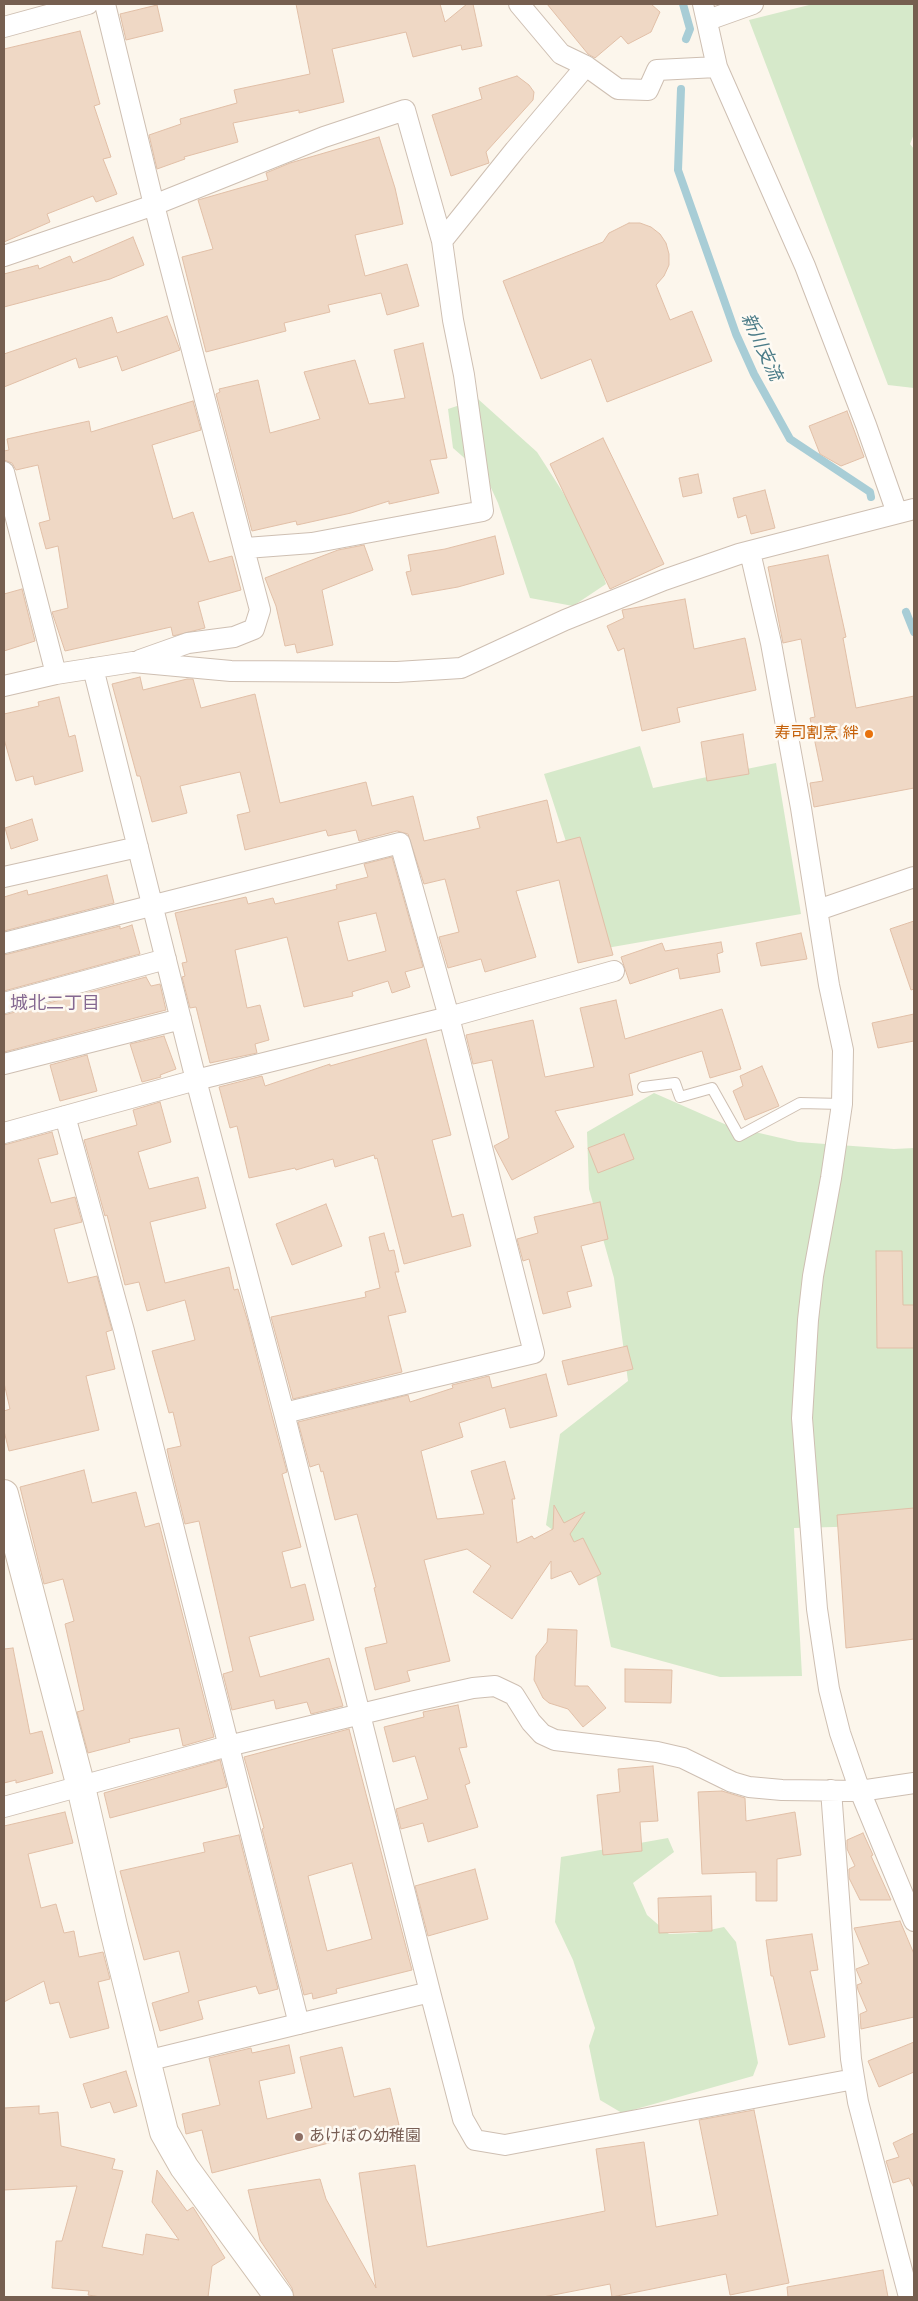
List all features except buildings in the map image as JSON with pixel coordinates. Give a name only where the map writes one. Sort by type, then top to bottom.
[{"type":"street","points":[[4,27],[88,4]]},
{"type":"street","points":[[4,686],[56,674],[133,662],[188,643],[234,637],[254,629],[260,610],[246,548],[154,205],[105,4]]},
{"type":"street","points":[[519,4],[561,54],[586,66],[618,89],[648,90],[658,70],[718,67]]},
{"type":"street","points":[[133,662],[231,671],[397,672],[461,668],[565,620],[664,580],[750,552],[905,511],[866,426],[805,266],[718,67],[706,12],[753,4]]},
{"type":"street","points":[[442,241],[586,66]]},
{"type":"street","points":[[4,256],[154,205],[324,137],[405,110],[442,241],[453,320],[464,374],[482,511],[312,543],[246,548]]},
{"type":"street","points":[[4,472],[56,674]]},
{"type":"street","points":[[750,552],[771,643],[818,910],[829,985],[843,1050],[842,1104],[813,1276],[802,1418],[817,1609],[840,1732],[860,1791],[914,1921]]},
{"type":"street","points":[[93,668],[196,1080],[284,1413],[462,2119],[475,2140],[505,2146],[854,2079]]},
{"type":"street","points":[[4,943],[400,843],[449,1017],[534,1353],[284,1413]]},
{"type":"street","points":[[4,877],[138,847]]},
{"type":"street","points":[[818,910],[914,877]]},
{"type":"street","points":[[4,1003],[166,959]]},
{"type":"street","points":[[4,1133],[196,1080],[449,1017],[614,971]]},
{"type":"street","points":[[4,1064],[181,1019]]},
{"type":"street","points":[[65,1116],[124,1331],[298,2024]]},
{"type":"street","points":[[4,1494],[81,1787],[164,2132],[184,2166],[279,2297]]},
{"type":"street","points":[[4,1807],[228,1746],[473,1688],[495,1686],[514,1695],[531,1722],[542,1734],[555,1740],[657,1752],[683,1758],[732,1782],[749,1787],[860,1791],[914,1783]]},
{"type":"street","points":[[831,1790],[854,2079],[858,2102],[909,2297]]},
{"type":"street","points":[[146,2061],[430,1992]]},
{"type":"lane","points":[[643,1087],[675,1084],[680,1097],[712,1088],[739,1136],[800,1103],[842,1104]]},
{"type":"green space","points":[[813,4],[914,4],[914,134],[910,144],[914,149],[914,388],[888,385],[749,20]]},
{"type":"green space","points":[[478,399],[537,452],[591,536],[606,584],[573,606],[530,598],[498,503],[486,477],[453,448],[448,409]]},
{"type":"green space","points":[[640,746],[653,788],[776,763],[801,914],[601,949],[544,774]]},
{"type":"green space","points":[[654,1093],[729,1126],[798,1142],[894,1149],[914,1148],[914,1525],[794,1528],[802,1676],[720,1677],[611,1647],[593,1560],[546,1525],[560,1434],[628,1381],[614,1278],[589,1189],[587,1132]]},
{"type":"green space","points":[[668,1838],[674,1852],[633,1883],[647,1915],[669,1934],[695,1933],[724,1927],[736,1942],[758,2063],[753,2076],[622,2113],[600,2100],[589,2046],[595,2028],[573,1960],[555,1922],[561,1857]]},
{"type":"waterway","points":[[683,4],[690,29],[686,39]]},
{"type":"waterway","name":"新川支流","points":[[681,89],[678,170],[736,334],[754,374],[790,439],[870,492],[871,497]]},
{"type":"waterway","name":"新川支流","points":[[906,612],[914,632]]},
{"type":"place","name":"寿司割烹 絆","points":[[869,734]]},
{"type":"place","name":"あけぼの幼稚園","points":[[299,2137]]},
{"type":"district","name":"城北二丁目","points":[[55,1004]]}]
